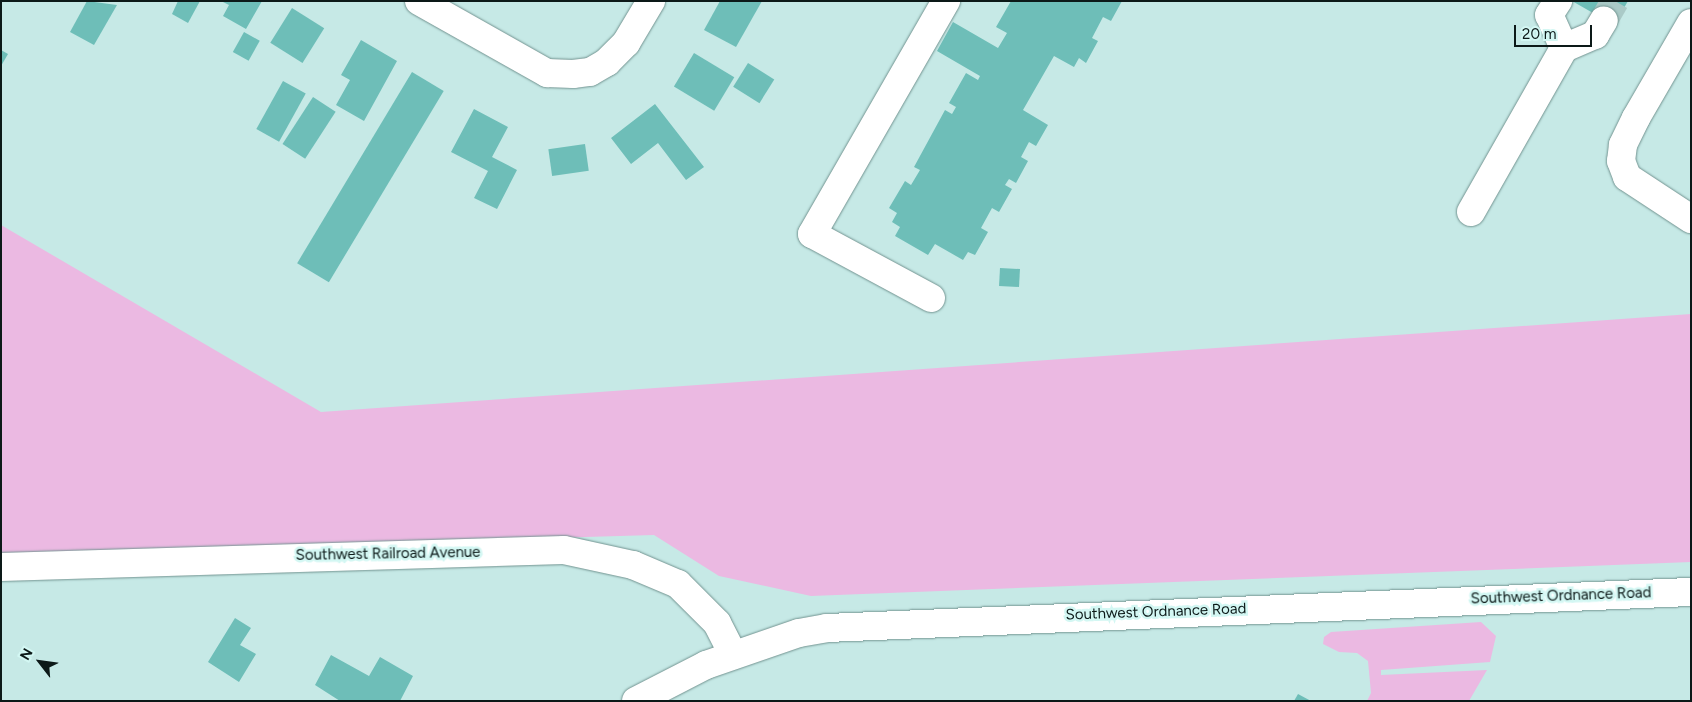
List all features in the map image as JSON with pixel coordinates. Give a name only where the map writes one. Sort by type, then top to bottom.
[{"type":"street","points":[[419,1],[546,72],[573,74],[590,72],[607,62],[626,43],[651,1]]},
{"type":"street","points":[[932,298],[812,234],[946,1]]},
{"type":"street","points":[[1558,1],[1549,15],[1564,48]]},
{"type":"street","points":[[1471,212],[1564,48],[1595,35],[1604,20]]},
{"type":"street","points":[[1691,23],[1636,118],[1623,145],[1621,161],[1627,177],[1691,219]]},
{"type":"street","name":"Southwest Railroad Avenue","points":[[1,567],[564,550],[633,565],[678,584],[712,617],[733,655]]},
{"type":"street","name":"Southwest Ordnance Road","points":[[636,701],[683,675],[733,655],[799,634],[906,622],[1691,592]]},
{"type":"shaded area","points":[[1,225],[321,412],[1691,314],[1691,562],[811,596],[719,576],[654,535],[1,554]]},
{"type":"shaded area","points":[[1481,622],[1496,636],[1490,662],[1381,670],[1381,675],[1487,670],[1469,701],[1367,701],[1371,693],[1368,661],[1357,653],[1339,652],[1323,644],[1324,637],[1331,632]]},
{"type":"building","points":[[87,1],[117,5],[94,45],[70,32]]},
{"type":"building","points":[[178,1],[200,1],[188,23],[172,14]]},
{"type":"building","points":[[221,1],[262,1],[246,29],[223,16],[229,5]]},
{"type":"building","points":[[720,1],[762,1],[736,47],[704,30]]},
{"type":"building","points":[[1011,1],[1122,1],[1111,21],[1103,17],[1092,38],[1098,41],[1086,63],[1079,58],[1074,67],[1054,56],[1023,110],[1048,125],[1036,146],[1029,142],[1021,157],[1028,161],[1016,183],[1009,179],[1005,185],[1012,189],[999,212],[992,208],[981,228],[988,232],[975,255],[968,252],[963,260],[935,244],[928,255],[895,236],[900,227],[892,222],[897,213],[889,208],[905,181],[911,185],[920,170],[914,167],[945,110],[952,114],[956,107],[949,103],[966,73],[978,80],[980,76],[937,51],[953,22],[998,48],[1007,33],[996,27]]},
{"type":"building","points":[[1572,1],[1628,1],[1614,25]]},
{"type":"building","points":[[292,8],[324,28],[302,63],[270,43]]},
{"type":"building","points":[[244,32],[260,41],[249,61],[233,52]]},
{"type":"building","points":[[361,40],[397,61],[364,121],[336,105],[350,80],[341,75]]},
{"type":"building","points":[[1,50],[8,54],[1,66]]},
{"type":"building","points":[[694,53],[734,77],[714,111],[674,86]]},
{"type":"building","points":[[748,63],[774,79],[759,103],[733,87]]},
{"type":"building","points":[[412,72],[444,91],[329,282],[297,263]]},
{"type":"building","points":[[283,81],[306,94],[279,142],[256,129]]},
{"type":"building","points":[[313,97],[336,112],[305,159],[283,144]]},
{"type":"building","points":[[655,104],[704,167],[686,180],[658,143],[631,164],[611,138]]},
{"type":"building","points":[[474,109],[508,127],[492,157],[517,170],[497,209],[474,198],[488,171],[451,152]]},
{"type":"building","points":[[585,144],[589,171],[552,176],[548,149]]},
{"type":"building","points":[[1000,268],[1020,269],[1019,287],[999,286]]},
{"type":"building","points":[[235,618],[251,628],[240,645],[256,654],[239,682],[208,662]]},
{"type":"building","points":[[331,655],[369,676],[380,657],[413,676],[400,701],[340,701],[315,685]]},
{"type":"building","points":[[1298,694],[1311,701],[1294,701]]},
{"type":"tunnel","points":[[1604,20],[1615,1]]}]
